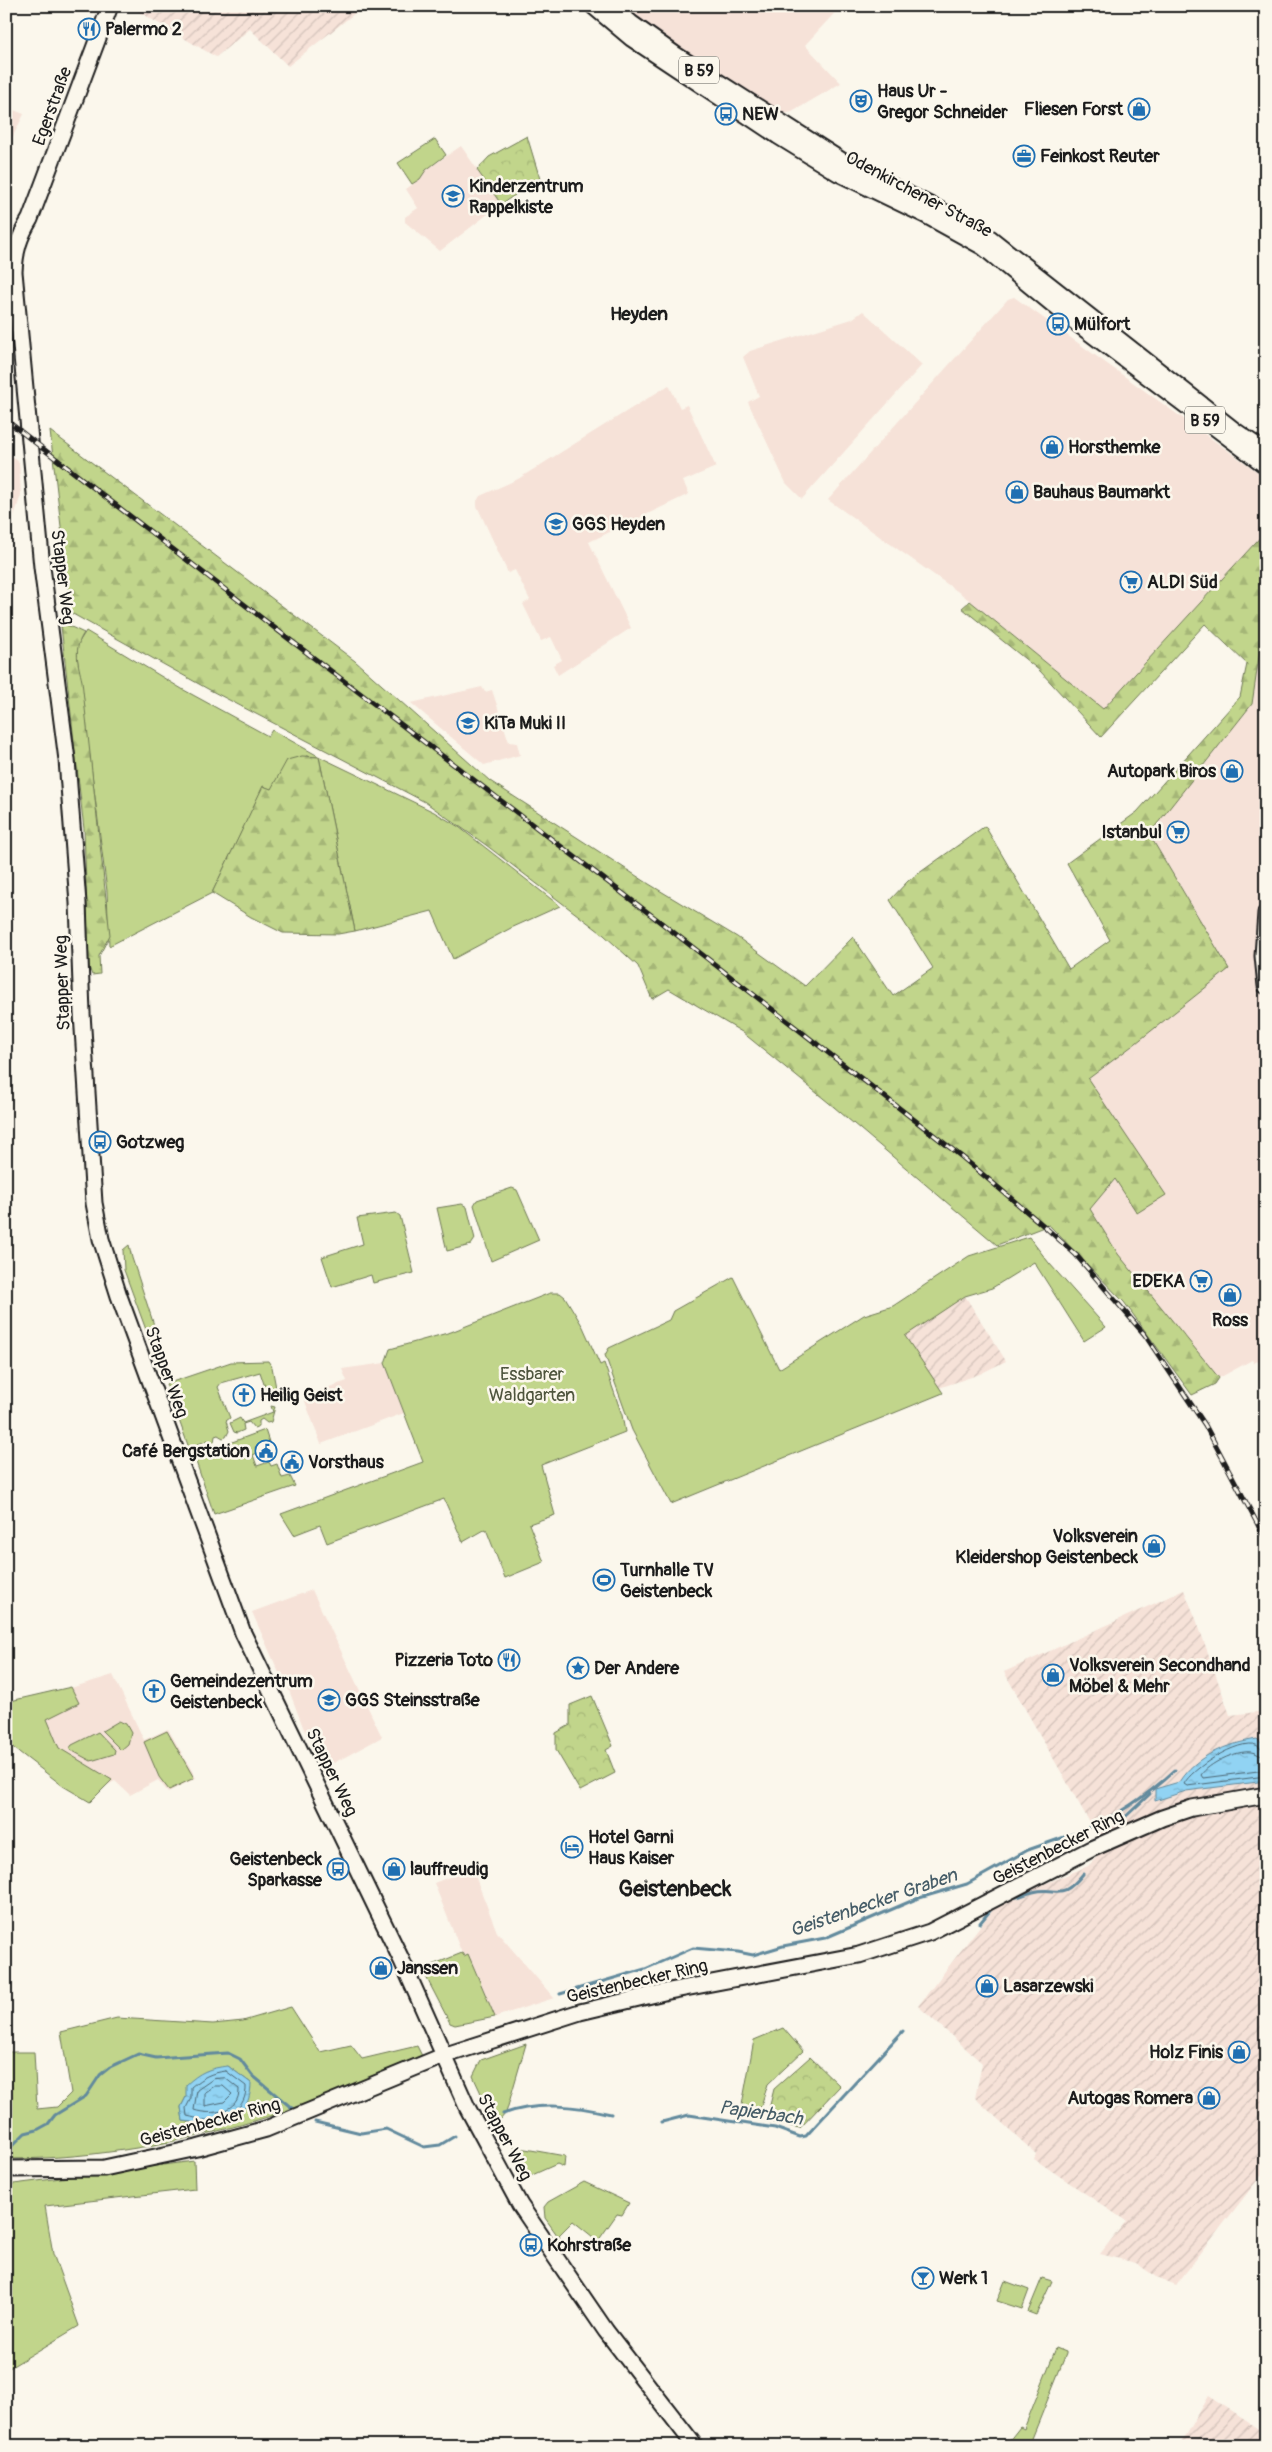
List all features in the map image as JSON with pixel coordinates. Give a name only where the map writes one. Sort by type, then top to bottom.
[{"type":"main road","name":"Egerstraße","points":[[30,219],[110,6]]},
{"type":"main road","name":"Odenkirchener Straße","points":[[593,6],[638,44],[790,144],[838,173],[925,215],[983,247],[1062,312],[1266,466]]},
{"type":"main road","name":"Odenkirchener Straße","points":[[611,6],[631,23],[676,55],[847,164],[962,221],[990,238],[1234,430],[1266,452]]},
{"type":"main road","name":"Stapper Weg","points":[[30,219],[16,249],[14,272],[42,567],[67,760],[78,903],[89,1145],[94,1203],[101,1239],[119,1296],[243,1633],[390,1937],[442,2056],[467,2107],[520,2205],[606,2331],[695,2446]]},
{"type":"main road","points":[[1266,913],[1263,956],[1266,986]]},
{"type":"main road","name":"Geistenbecker Ring","points":[[6,2169],[104,2168],[197,2148],[266,2129],[442,2056],[508,2033],[614,2002],[826,1962],[901,1942],[930,1932],[965,1916],[1070,1859],[1138,1827],[1192,1808],[1266,1795]]},
{"type":"shaded area","points":[[129,6],[364,6],[288,66],[250,29],[216,57]]},
{"type":"shaded area","points":[[610,6],[841,6],[805,45],[841,83],[792,112],[783,114]]},
{"type":"shaded area","points":[[6,107],[24,114],[6,150]]},
{"type":"shaded area","name":"Kinderzentrum Rappelkiste","points":[[461,146],[501,204],[440,251],[405,222],[405,217],[418,208],[406,189],[420,179],[426,170]]},
{"type":"shaded area","points":[[1014,297],[1266,478],[1266,531],[1103,709],[964,596],[828,500],[1008,299]]},
{"type":"shaded area","points":[[863,311],[922,365],[802,499],[786,483],[748,402],[759,396],[743,357],[750,351],[852,319]]},
{"type":"shaded area","name":"GGS Heyden","points":[[669,385],[680,408],[687,405],[716,467],[683,481],[689,494],[589,542],[631,628],[558,675],[553,665],[562,660],[551,637],[541,641],[523,604],[530,600],[515,570],[508,573],[477,506],[477,501],[480,496],[518,479]]},
{"type":"shaded area","points":[[6,452],[19,462],[21,495],[6,540]]},
{"type":"shaded area","points":[[1266,598],[1266,1356],[1254,1363],[1252,1360],[1219,1378],[1118,1254],[1090,1209],[1115,1179],[1088,1079],[1229,969],[1149,834],[1252,704]]},
{"type":"shaded area","name":"KiTa Muki II","points":[[482,687],[485,692],[492,690],[509,742],[517,743],[520,755],[484,765],[411,703]]},
{"type":"shaded area","points":[[965,1296],[1006,1361],[980,1374],[939,1388],[904,1336]]},
{"type":"shaded area","points":[[385,1363],[404,1413],[321,1444],[303,1396],[347,1381],[342,1369]]},
{"type":"shaded area","name":"GGS Steinsstraße","points":[[312,1590],[382,1737],[330,1765],[316,1733],[308,1737],[282,1672],[279,1673],[252,1612]]},
{"type":"shaded area","points":[[1184,1590],[1230,1715],[1266,1711],[1266,2169],[1176,2285],[1156,2277],[1136,2263],[1100,2254],[1126,2221],[1034,2159],[1036,2154],[975,2098],[982,2063],[918,2006],[997,1904],[1088,1866],[1105,1849],[1004,1672]]},
{"type":"shaded area","points":[[113,1675],[144,1740],[168,1729],[196,1778],[168,1792],[158,1780],[130,1795],[115,1781],[102,1788],[92,1801],[38,1718],[48,1695]]},
{"type":"shaded area","points":[[472,1868],[497,1932],[554,1998],[495,2017],[468,1955],[463,1956],[434,1883]]},
{"type":"shaded area","points":[[1208,2396],[1266,2434],[1266,2446],[1179,2446]]},
{"type":"green space","points":[[527,136],[540,179],[501,204],[477,170],[489,157]]},
{"type":"green space","points":[[435,139],[446,155],[426,170],[420,179],[412,184],[398,163]]},
{"type":"green space","points":[[50,431],[355,661],[490,781],[649,884],[737,937],[805,986],[853,937],[893,996],[933,968],[890,900],[908,881],[985,826],[1069,969],[1110,940],[1067,863],[1137,812],[1240,697],[1247,664],[1205,624],[1101,737],[1040,671],[962,608],[970,601],[1103,709],[1266,531],[1266,609],[1252,704],[1149,834],[1229,969],[1088,1079],[1166,1195],[1137,1213],[1115,1179],[1090,1209],[1118,1254],[1219,1378],[1215,1384],[1192,1395],[1124,1302],[1049,1225],[997,1245],[742,1032],[669,989],[652,999],[638,966],[604,935],[486,845],[425,802],[208,689],[71,613]]},
{"type":"green space","points":[[67,625],[84,633],[78,645],[77,656],[82,681],[110,935],[99,956],[100,974],[92,975],[89,967],[84,829],[61,626]]},
{"type":"green space","points":[[86,631],[182,689],[268,736],[272,730],[320,757],[434,812],[459,827],[560,906],[511,928],[453,959],[432,911],[355,931],[319,757],[306,756],[271,789],[263,787],[212,893],[109,946],[107,891],[77,656],[77,645]]},
{"type":"green space","points":[[302,756],[319,757],[355,931],[338,934],[283,933],[251,917],[212,893],[263,786],[271,789],[287,760]]},
{"type":"green space","points":[[512,1188],[517,1190],[539,1240],[491,1261],[474,1205],[477,1200]]},
{"type":"green space","points":[[462,1204],[467,1207],[475,1239],[471,1245],[447,1251],[437,1208]]},
{"type":"green space","points":[[396,1213],[400,1216],[414,1273],[373,1283],[371,1275],[332,1287],[322,1257],[363,1244],[357,1218]]},
{"type":"green space","points":[[1029,1237],[1049,1263],[1106,1327],[1084,1341],[1034,1262],[992,1288],[965,1296],[905,1336],[943,1393],[671,1504],[632,1430],[605,1355],[609,1348],[669,1320],[673,1311],[733,1277],[779,1369],[864,1315],[893,1306],[969,1256]]},
{"type":"green space","points":[[129,1245],[170,1374],[163,1376],[124,1270],[123,1250]]},
{"type":"green space","name":"Essbarer Waldgarten","points":[[550,1293],[560,1293],[565,1297],[583,1327],[600,1365],[604,1363],[622,1415],[625,1432],[541,1465],[555,1515],[529,1524],[544,1562],[505,1578],[486,1529],[463,1542],[444,1499],[327,1543],[320,1525],[294,1535],[281,1514],[423,1462],[385,1363],[390,1349],[451,1332]]},
{"type":"green space","points":[[268,1361],[272,1367],[277,1393],[268,1396],[260,1372],[221,1383],[218,1387],[230,1418],[226,1421],[229,1431],[226,1437],[223,1438],[218,1435],[215,1436],[214,1442],[211,1443],[208,1440],[189,1448],[166,1384],[231,1362]]},
{"type":"green space","points":[[271,1406],[275,1407],[271,1422],[267,1423],[262,1419],[259,1421],[259,1426],[254,1428],[249,1422],[243,1424],[244,1430],[237,1433],[234,1432],[230,1423],[240,1418],[243,1423],[273,1412]]},
{"type":"green space","points":[[265,1430],[269,1442],[255,1447],[257,1453],[253,1455],[257,1466],[269,1462],[271,1466],[277,1464],[282,1478],[290,1476],[295,1486],[214,1514],[194,1456]]},
{"type":"green space","points":[[71,1687],[79,1703],[47,1719],[59,1748],[112,1780],[90,1802],[63,1786],[6,1742],[6,1702]]},
{"type":"green space","points":[[592,1696],[613,1746],[606,1750],[615,1773],[580,1791],[556,1750],[556,1733],[570,1725],[570,1705]]},
{"type":"green space","points":[[119,1721],[126,1724],[131,1733],[128,1744],[121,1750],[102,1731]]},
{"type":"green space","points":[[167,1731],[194,1778],[169,1790],[159,1777],[144,1742]]},
{"type":"green space","points":[[98,1732],[115,1750],[114,1754],[91,1761],[69,1749],[72,1745]]},
{"type":"green space","points":[[462,1953],[464,1956],[468,1954],[495,2017],[455,2025],[450,2023],[422,1969]]},
{"type":"green space","points":[[291,2007],[320,2052],[351,2045],[362,2059],[417,2046],[422,2056],[330,2094],[242,2125],[175,2141],[108,2152],[74,2156],[6,2159],[6,2052],[34,2052],[37,2109],[57,2107],[71,2093],[61,2032],[117,2018],[213,2024],[243,2021]],"holes":[[[228,2066],[251,2083],[206,2125],[183,2121],[181,2107],[186,2097]]]},
{"type":"green space","points":[[783,2028],[803,2051],[768,2084],[757,2118],[740,2116],[754,2040]]},
{"type":"green space","points":[[526,2044],[506,2113],[499,2121],[493,2119],[473,2076],[481,2060]]},
{"type":"green space","points":[[810,2057],[840,2086],[800,2128],[766,2121],[774,2089]]},
{"type":"green space","points":[[514,2147],[565,2156],[564,2167],[557,2164],[530,2176]]},
{"type":"green space","points":[[194,2161],[195,2189],[45,2206],[53,2254],[79,2326],[6,2370],[6,2185]]},
{"type":"green space","points":[[584,2182],[629,2203],[622,2215],[617,2214],[598,2241],[573,2221],[559,2235],[560,2239],[545,2218],[544,2207],[548,2202]]},
{"type":"green space","points":[[1042,2278],[1052,2281],[1036,2315],[1028,2312]]},
{"type":"green space","points":[[1005,2281],[1029,2290],[1022,2309],[997,2301]]},
{"type":"green space","points":[[1056,2348],[1066,2352],[1066,2354],[1029,2446],[1005,2446],[1020,2427],[1024,2429]]},
{"type":"water","points":[[1257,1739],[1266,1747],[1266,1781],[1186,1791],[1155,1801],[1155,1789],[1179,1782],[1203,1758],[1235,1744]]},
{"type":"water","points":[[228,2066],[251,2083],[248,2101],[244,2108],[233,2119],[216,2125],[203,2125],[183,2121],[181,2107],[186,2097],[186,2085],[205,2071]]},
{"type":"waterway","name":"Geistenbecker Graben","points":[[1089,1827],[1135,1802],[1175,1770]]},
{"type":"waterway","name":"Papierbach","points":[[1123,1819],[1150,1794]]},
{"type":"waterway","name":"Geistenbecker Graben","points":[[560,1994],[645,1969],[693,1948],[753,1955],[783,1946],[825,1938],[916,1899],[967,1884],[1028,1850],[1073,1834]]},
{"type":"waterway","name":"Papierbach","points":[[1010,1898],[1042,1891],[1064,1890],[1075,1883],[1083,1874]]},
{"type":"waterway","name":"Papierbach","points":[[980,1923],[994,1906]]},
{"type":"waterway","name":"Papierbach","points":[[662,2122],[689,2115],[775,2128],[800,2137],[806,2136],[903,2031]]},
{"type":"waterway","name":"Papierbach","points":[[6,2152],[25,2133],[37,2130],[48,2124],[55,2115],[86,2096],[100,2075],[110,2067],[138,2054],[156,2058],[228,2053],[240,2059],[252,2075],[293,2109]]},
{"type":"waterway","name":"Papierbach","points":[[503,2114],[530,2107],[543,2106],[571,2107],[611,2114]]},
{"type":"waterway","name":"Papierbach","points":[[315,2122],[361,2133],[386,2129],[424,2147],[440,2145],[455,2136]]},
{"type":"railway","points":[[6,420],[285,636],[659,921],[962,1157],[1045,1227],[1076,1255],[1145,1335],[1205,1425],[1266,1540]]},
{"type":"place","name":"Palermo 2","points":[[89,29]]},
{"type":"place","name":"Haus Ur - Gregor Schneider","points":[[861,101]]},
{"type":"place","name":"Fliesen Forst","points":[[1139,109]]},
{"type":"place","name":"NEW","points":[[726,114]]},
{"type":"place","name":"Feinkost Reuter","points":[[1024,156]]},
{"type":"place","name":"Kinderzentrum Rappelkiste","points":[[453,196]]},
{"type":"place","name":"Mülfort","points":[[1058,324]]},
{"type":"place","name":"Horsthemke","points":[[1052,447]]},
{"type":"place","name":"Bauhaus Baumarkt","points":[[1017,492]]},
{"type":"place","name":"GGS Heyden","points":[[556,524]]},
{"type":"place","name":"ALDI Süd","points":[[1131,582]]},
{"type":"place","name":"KiTa Muki II","points":[[468,723]]},
{"type":"place","name":"Autopark Biros","points":[[1232,771]]},
{"type":"place","name":"Istanbul","points":[[1178,832]]},
{"type":"place","name":"Gotzweg","points":[[100,1142]]},
{"type":"place","name":"EDEKA","points":[[1201,1281]]},
{"type":"place","name":"Ross","points":[[1230,1295]]},
{"type":"place","name":"Heilig Geist","points":[[244,1395]]},
{"type":"place","name":"Café Bergstation","points":[[266,1451]]},
{"type":"place","name":"Vorsthaus","points":[[292,1462]]},
{"type":"place","name":"Volksverein Kleidershop Geistenbeck","points":[[1154,1546]]},
{"type":"place","name":"Turnhalle TV Geistenbeck","points":[[604,1580]]},
{"type":"place","name":"Pizzeria Toto","points":[[509,1660]]},
{"type":"place","name":"Der Andere","points":[[578,1668]]},
{"type":"place","name":"Volksverein Secondhand Möbel & Mehr","points":[[1053,1675]]},
{"type":"place","name":"Gemeindezentrum Geistenbeck","points":[[154,1691]]},
{"type":"place","name":"GGS Steinsstraße","points":[[329,1700]]},
{"type":"place","name":"Hotel Garni Haus Kaiser","points":[[572,1847]]},
{"type":"place","name":"Geistenbeck Sparkasse","points":[[338,1869]]},
{"type":"place","name":"lauffreudig","points":[[394,1869]]},
{"type":"place","name":"Janssen","points":[[381,1968]]},
{"type":"place","name":"Lasarzewski","points":[[987,1986]]},
{"type":"place","name":"Holz Finis","points":[[1239,2052]]},
{"type":"place","name":"Autogas Romera","points":[[1209,2098]]},
{"type":"place","name":"Kohrstraße","points":[[531,2245]]},
{"type":"place","name":"Werk 1","points":[[923,2278]]},
{"type":"district","name":"Heyden","points":[[639,313]]},
{"type":"district","name":"Geistenbeck","points":[[675,1888]]}]
